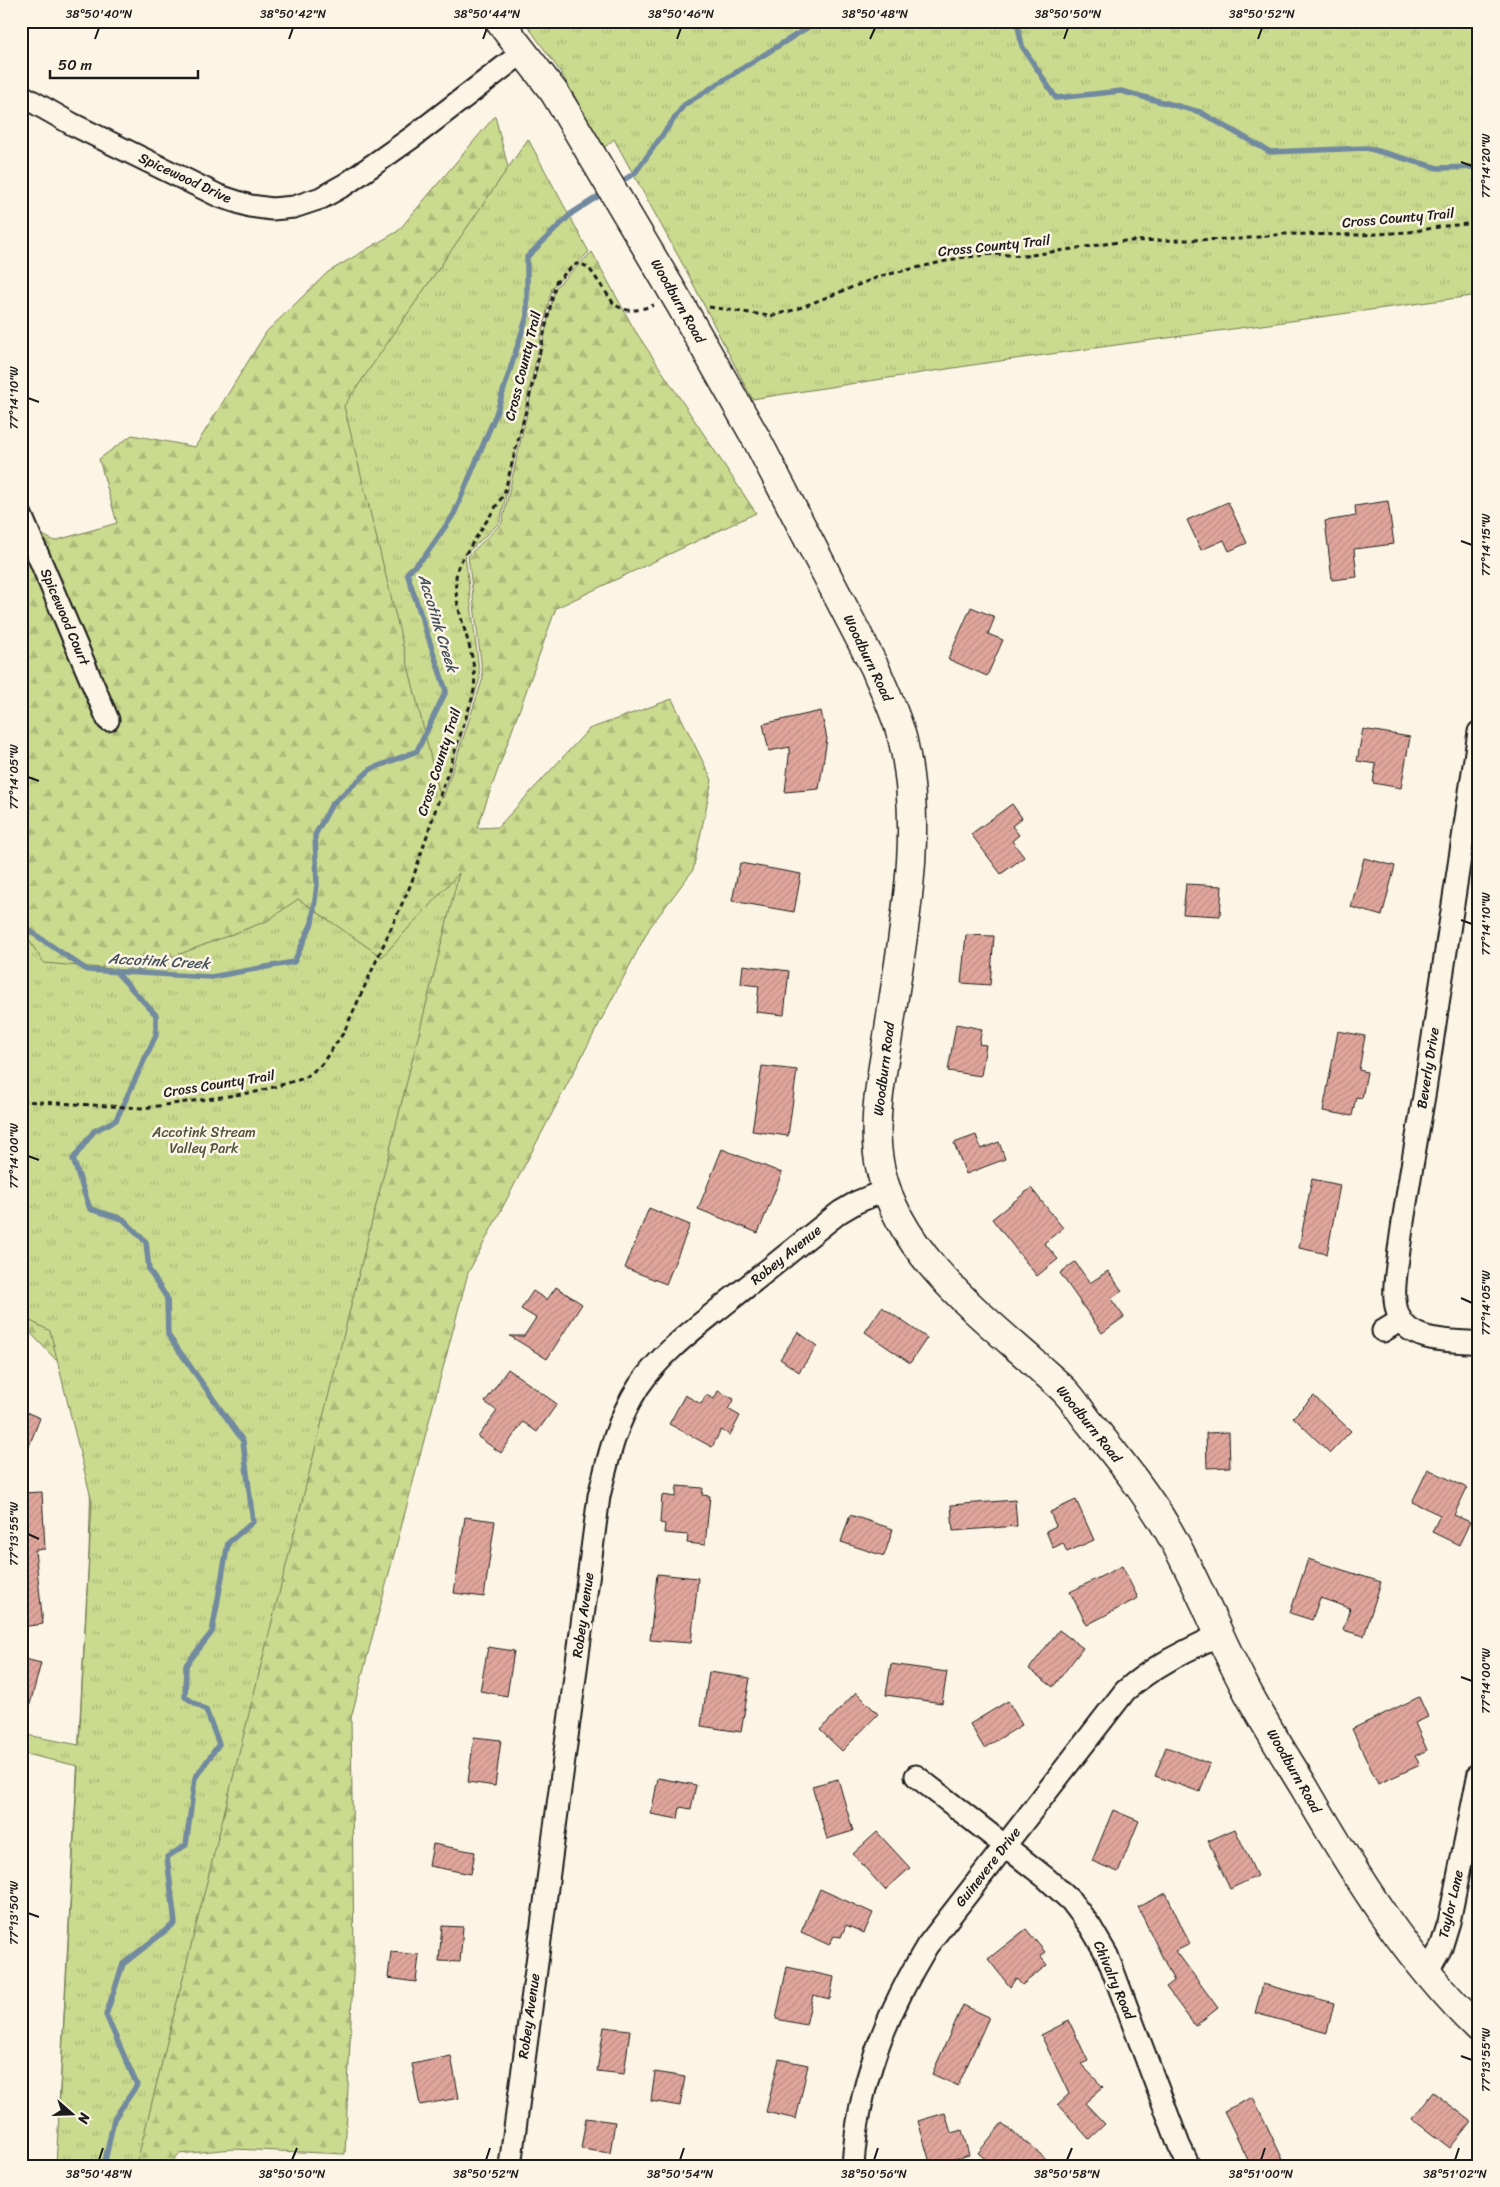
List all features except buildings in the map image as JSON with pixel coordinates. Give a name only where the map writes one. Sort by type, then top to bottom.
[{"type":"street","name":"Woodburn Road","points":[[499,21],[554,92],[680,304],[757,440],[875,668],[892,706],[903,741],[911,804],[911,842],[905,917],[879,1101],[877,1144],[880,1168],[886,1190],[896,1214],[918,1247],[939,1273],[1006,1338],[1066,1392],[1140,1486],[1181,1553],[1245,1687],[1330,1832],[1386,1918],[1428,1973],[1479,2029]]},
{"type":"street","name":"Spicewood Drive","points":[[21,95],[72,124],[219,196],[250,206],[272,209],[294,206],[321,198],[346,184],[414,136],[524,52]]},
{"type":"street","name":"Spicewood Court","points":[[21,514],[108,720]]},
{"type":"street","name":"Beverly Drive","points":[[1479,732],[1437,1015],[1402,1226],[1396,1277],[1396,1304],[1392,1325],[1410,1330],[1422,1336],[1479,1343]]},
{"type":"street","name":"Robey Avenue","points":[[510,2166],[599,1496],[609,1454],[625,1411],[639,1387],[656,1364],[686,1336],[840,1212],[857,1202],[886,1190]]},
{"type":"street","name":"Guinevere Drive","points":[[853,2166],[860,2109],[871,2063],[885,2023],[900,1992],[927,1946],[1125,1691],[1144,1674],[1166,1660],[1219,1635]]},
{"type":"street","name":"Taylor Lane","points":[[1428,1973],[1441,1948],[1449,1922],[1479,1773]]},
{"type":"street","name":"Chivalry Road","points":[[916,1776],[1046,1878],[1070,1901],[1090,1926],[1106,1955],[1179,2145],[1189,2166]]},
{"type":"path","name":"Cross County Trail","points":[[21,1101],[144,1108],[228,1097],[305,1078],[322,1065],[333,1051],[356,1007],[411,884],[474,693],[475,667],[459,603],[456,573],[459,564],[504,494],[529,399],[556,282],[574,265],[580,264],[589,268],[614,304],[620,308],[639,310],[660,302],[770,316],[794,310],[881,276],[959,258],[994,254],[1025,256],[1125,241],[1240,239],[1284,234],[1360,235],[1409,232],[1479,223]]},
{"type":"green space","points":[[524,21],[1479,21],[1479,295],[986,363],[752,399],[688,274],[614,139],[604,148],[560,71]]},
{"type":"green space","points":[[495,116],[508,167],[492,248],[431,750],[443,798],[483,678],[468,556],[502,523],[555,288],[592,252],[634,329],[756,513],[556,608],[477,828],[498,827],[589,729],[672,699],[712,780],[693,870],[650,927],[468,1273],[351,1718],[354,1953],[345,2154],[233,2149],[179,2154],[168,2166],[70,2166],[59,2106],[89,1552],[93,1399],[21,1323],[21,523],[54,541],[117,523],[99,459],[132,435],[195,447],[267,331],[328,272],[398,231]]},
{"type":"green space","points":[[528,139],[589,252],[552,288],[500,522],[465,555],[480,678],[441,799],[344,406]]},
{"type":"green space","name":"Accotink Stream Valley Park","points":[[459,873],[136,2166],[56,2166],[78,1766],[21,1753],[21,1734],[79,1745],[92,1502],[50,1331],[21,1316],[21,928],[44,963],[135,971],[267,921],[298,899],[382,957]]},
{"type":"waterway","name":"Accotink Creek","points":[[617,184],[635,173],[684,105],[818,21]]},
{"type":"waterway","name":"Accotink Creek","points":[[1017,21],[1022,46],[1056,98],[1121,91],[1200,112],[1270,152],[1367,148],[1438,168],[1479,167]]},
{"type":"waterway","name":"Accotink Creek","points":[[21,925],[87,970],[211,977],[294,962],[312,923],[317,885],[315,835],[332,804],[371,769],[417,751],[446,691],[407,573],[425,556],[454,514],[496,414],[527,316],[527,257],[572,213],[605,192]]},
{"type":"waterway","points":[[104,2166],[114,2119],[137,2085],[106,2015],[123,1964],[175,1923],[167,1857],[186,1845],[195,1778],[219,1744],[206,1710],[185,1697],[186,1665],[212,1632],[228,1543],[253,1522],[243,1441],[168,1335],[167,1298],[149,1270],[146,1242],[123,1219],[90,1209],[73,1159],[94,1131],[116,1120],[156,1035],[156,1015],[115,971]]}]
